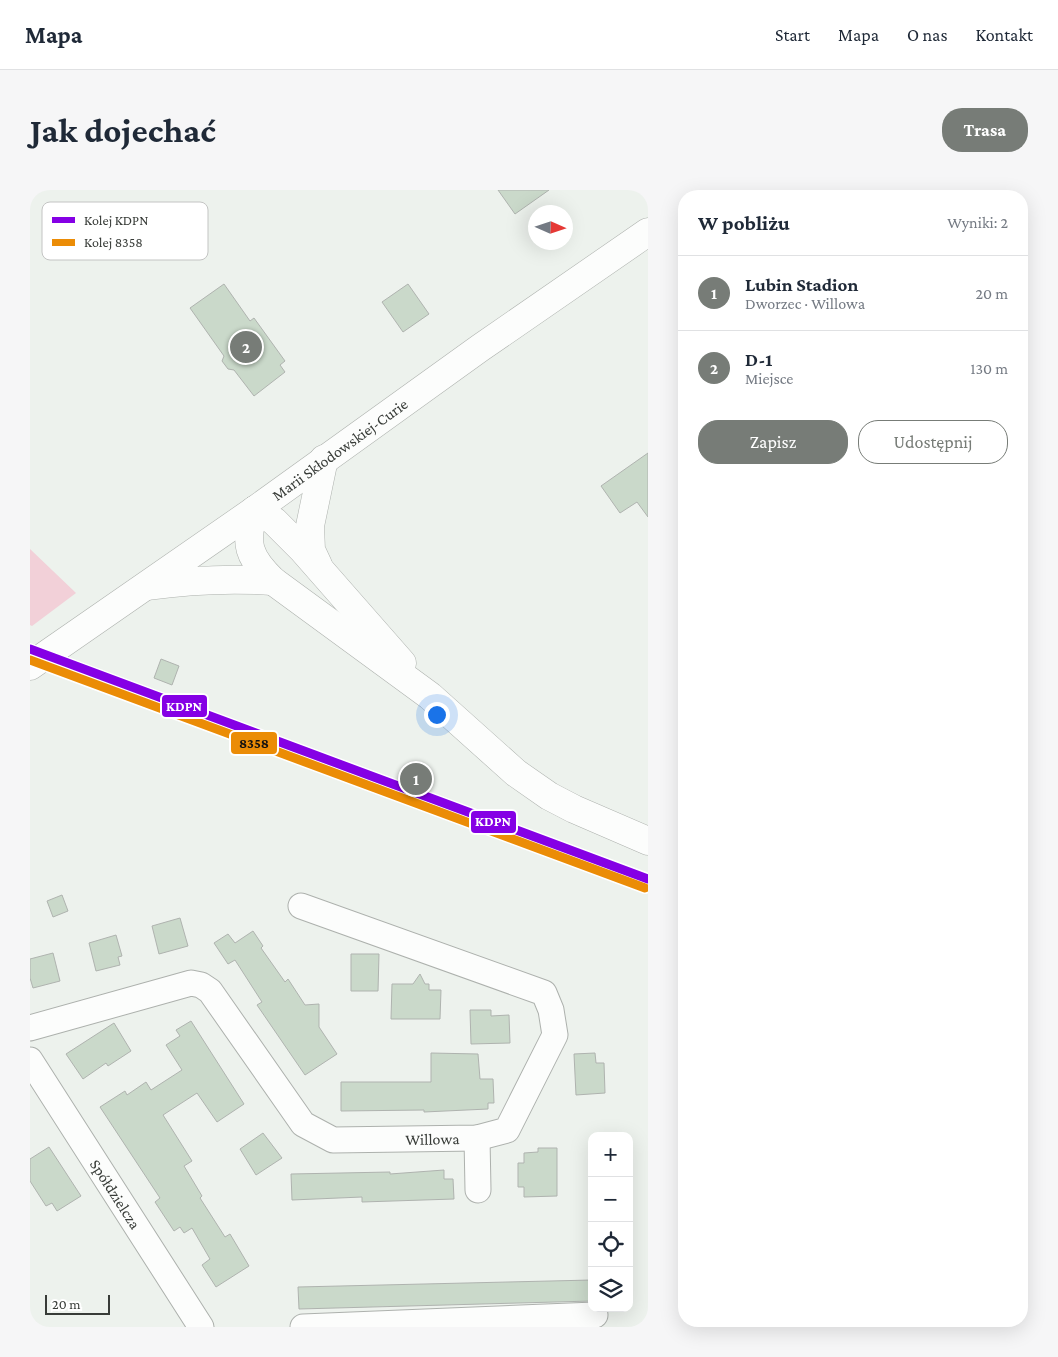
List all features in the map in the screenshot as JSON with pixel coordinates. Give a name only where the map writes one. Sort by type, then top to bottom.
[{"type":"street","name":"Marii Skłodowskiej-Curie","points":[[30,666],[648,232]]},
{"type":"street","points":[[318,567],[311,550],[310,526],[324,460]]},
{"type":"street","points":[[430,696],[318,567],[274,521],[254,510],[248,527],[249,546],[258,567],[273,581],[430,696],[516,773],[549,796],[648,841]]},
{"type":"street","points":[[141,587],[201,580],[273,581]]},
{"type":"street","name":"Willowa","points":[[30,1028],[192,983],[201,984],[210,991],[303,1124],[333,1140],[477,1138],[506,1130],[555,1036],[552,1010],[544,993],[301,906]]},
{"type":"street","name":"Spółdzielcza","points":[[30,1060],[201,1327]]},
{"type":"street","points":[[477,1138],[478,1190]]},
{"type":"street","points":[[303,1327],[595,1316]]},
{"type":"shaded area","points":[[30,549],[76,593],[32,626],[30,625]]},
{"type":"building","points":[[498,190],[549,190],[515,214]]},
{"type":"building","points":[[224,284],[250,321],[254,318],[285,361],[280,365],[285,372],[254,396],[234,370],[228,369],[222,361],[224,356],[190,308]]},
{"type":"building","points":[[408,284],[429,314],[403,332],[382,302]]},
{"type":"building","points":[[648,453],[648,517],[637,502],[620,513],[601,486]]},
{"type":"building","points":[[161,659],[179,666],[172,685],[154,678]]},
{"type":"building","points":[[62,895],[68,911],[53,917],[47,901]]},
{"type":"building","points":[[180,918],[188,946],[159,954],[152,926]]},
{"type":"building","points":[[253,931],[263,946],[261,948],[285,982],[288,979],[305,1005],[319,1004],[319,1027],[337,1054],[305,1075],[257,1005],[262,1002],[235,960],[228,964],[214,943],[228,934],[235,943]]},
{"type":"building","points":[[116,935],[122,956],[118,957],[120,965],[96,971],[89,943]]},
{"type":"building","points":[[53,953],[60,981],[33,988],[30,978],[30,959]]},
{"type":"building","points":[[351,954],[379,954],[378,991],[351,991]]},
{"type":"building","points":[[420,974],[425,984],[429,984],[429,990],[441,990],[440,1019],[391,1019],[392,984],[413,984]]},
{"type":"building","points":[[470,1010],[491,1010],[491,1016],[509,1015],[510,1043],[471,1044]]},
{"type":"building","points":[[191,1021],[244,1104],[217,1122],[197,1093],[163,1115],[192,1161],[184,1166],[202,1196],[200,1198],[225,1237],[230,1234],[249,1266],[216,1287],[202,1265],[210,1259],[192,1228],[184,1233],[180,1227],[174,1231],[155,1202],[160,1198],[100,1107],[125,1091],[127,1095],[146,1082],[151,1090],[182,1070],[166,1045],[180,1036],[176,1030]]},
{"type":"building","points":[[114,1023],[131,1051],[108,1066],[106,1063],[83,1079],[66,1054]]},
{"type":"building","points":[[431,1053],[478,1054],[480,1079],[493,1079],[494,1103],[488,1103],[488,1109],[424,1112],[424,1110],[341,1111],[341,1082],[431,1082]]},
{"type":"building","points":[[595,1053],[596,1063],[604,1063],[605,1093],[576,1095],[574,1054]]},
{"type":"building","points":[[263,1133],[282,1158],[256,1175],[240,1149]]},
{"type":"building","points":[[49,1147],[81,1196],[57,1211],[52,1203],[46,1206],[30,1181],[30,1159]]},
{"type":"building","points":[[538,1148],[557,1148],[557,1196],[524,1197],[524,1187],[518,1187],[518,1163],[524,1163],[524,1153],[538,1152]]},
{"type":"building","points":[[444,1170],[444,1179],[453,1179],[454,1199],[362,1202],[362,1197],[292,1200],[291,1174],[390,1172],[390,1174]]},
{"type":"building","points":[[588,1280],[588,1301],[299,1309],[298,1287]]},
{"type":"rail line","name":"KDPN","points":[[30,649],[648,879]]},
{"type":"rail line","name":"8358","points":[[30,660],[645,888]]},
{"type":"place","name":"D-1","points":[[246,347]]},
{"type":"place","name":"Lubin Stadion","points":[[416,779]]}]
